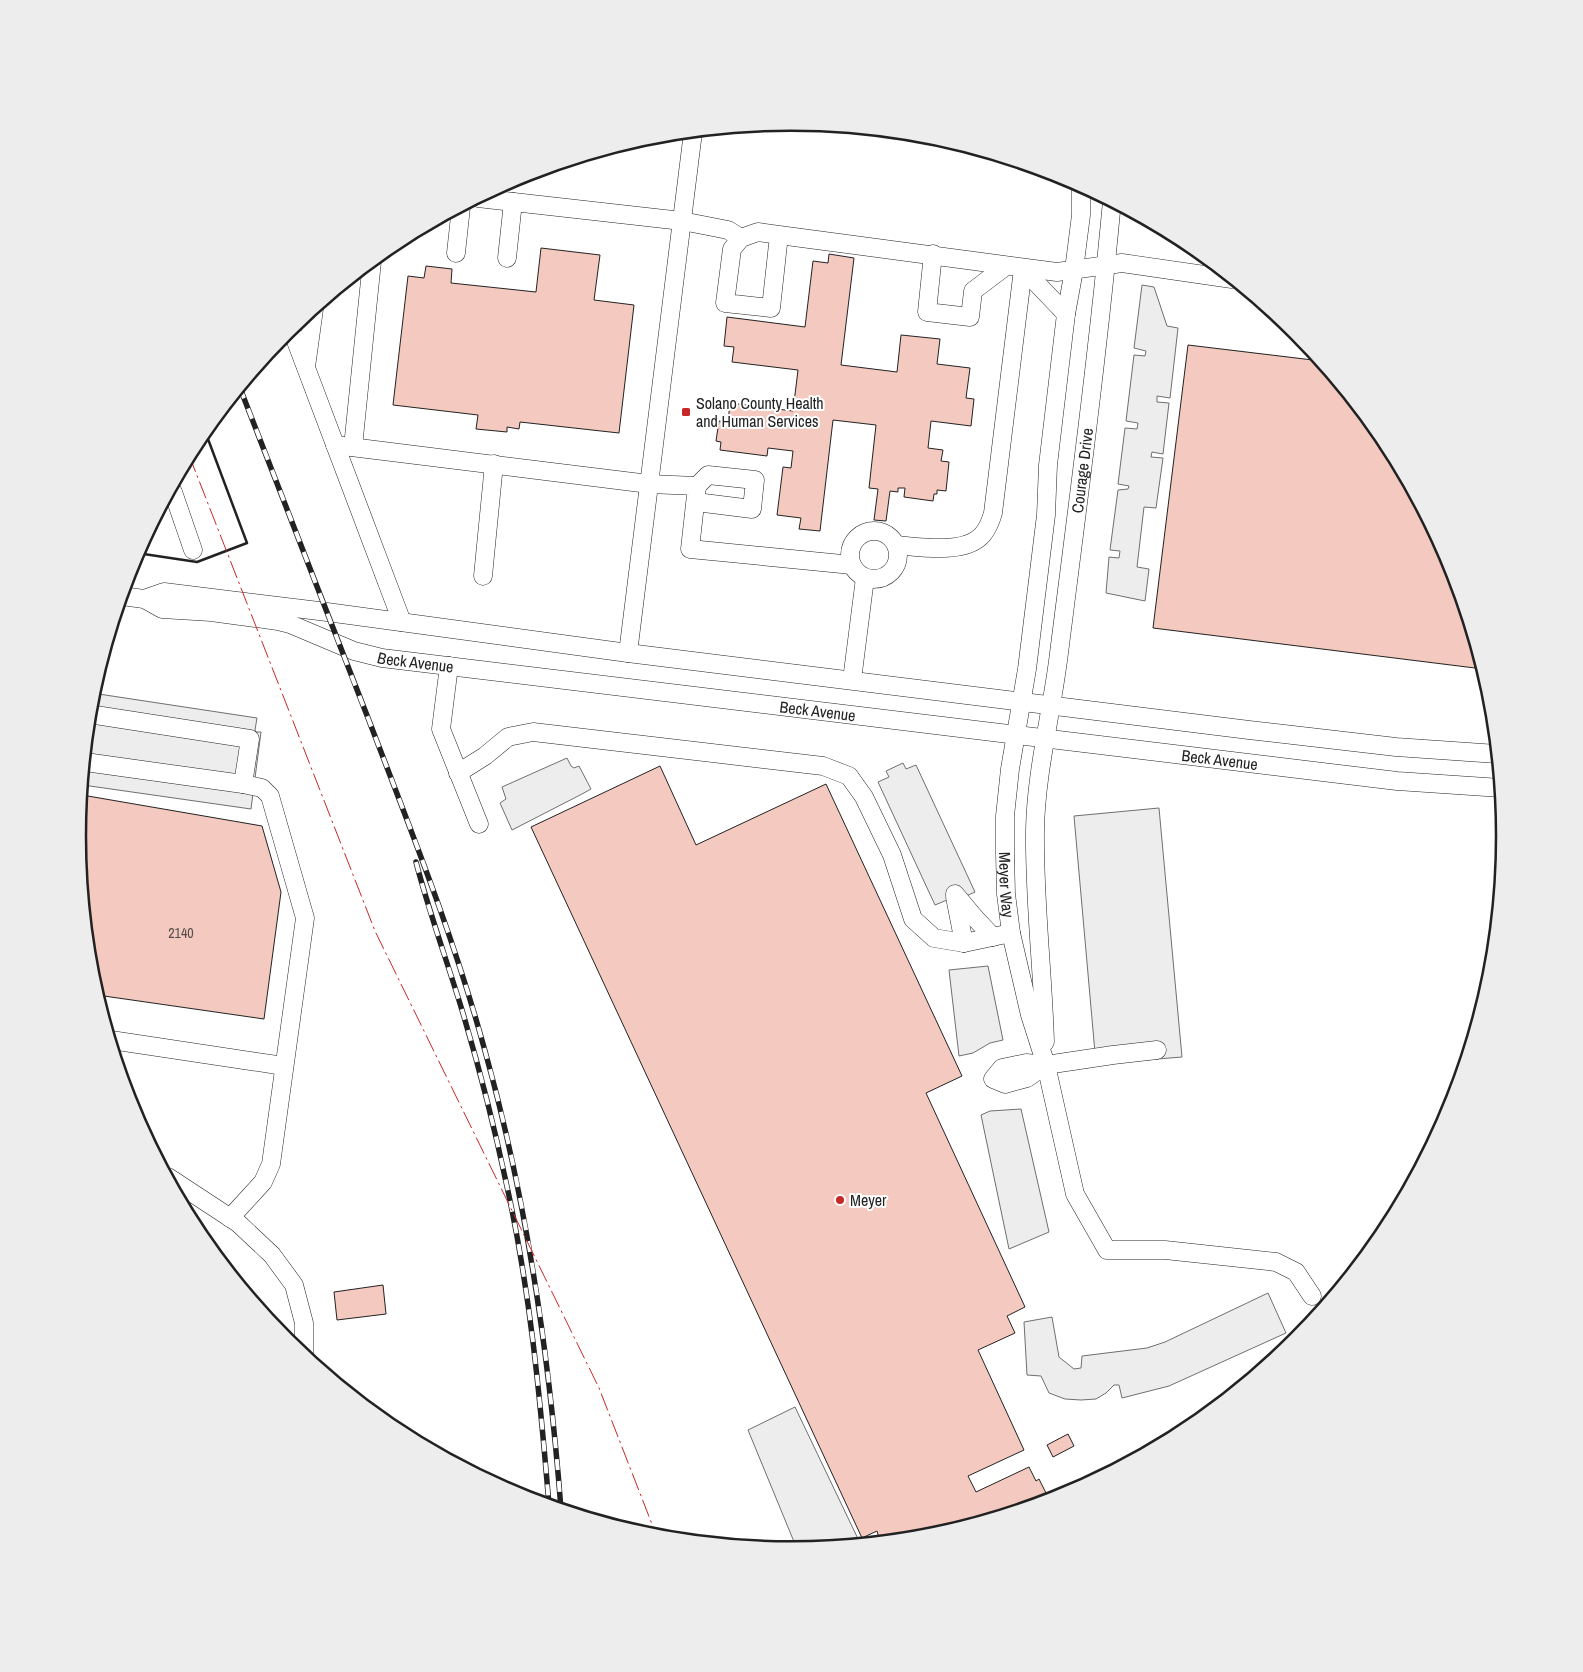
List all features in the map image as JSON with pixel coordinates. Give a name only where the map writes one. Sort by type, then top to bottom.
[{"type":"street","points":[[628,653],[692,138]]},
{"type":"street","name":"Courage Drive","points":[[1021,701],[1027,672],[1046,515],[1048,465],[1066,314],[1074,270],[1081,193]]},
{"type":"street","points":[[488,199],[682,222],[728,230],[741,238]]},
{"type":"street","points":[[507,258],[513,202]]},
{"type":"street","name":"Courage Drive","points":[[1046,739],[1062,628],[1111,208]]},
{"type":"street","points":[[456,253],[460,214]]},
{"type":"street","points":[[779,235],[771,308],[725,302],[732,249],[741,238],[758,232],[933,254],[1015,268],[1057,272],[1122,264],[1223,278]]},
{"type":"street","points":[[933,254],[927,312],[970,317],[973,291],[1015,268]]},
{"type":"street","points":[[1015,268],[1066,314]]},
{"type":"street","points":[[896,545],[956,548],[972,542],[983,535],[990,524],[993,513],[1015,268]]},
{"type":"street","points":[[353,447],[371,270]]},
{"type":"street","points":[[306,369],[313,319]]},
{"type":"street","points":[[293,337],[402,622]]},
{"type":"street","points":[[335,445],[649,484],[696,494],[690,549],[852,565]]},
{"type":"street","points":[[483,576],[494,464]]},
{"type":"street","points":[[174,496],[193,550]]},
{"type":"street","points":[[872,531],[886,534],[896,545],[897,562],[888,575],[873,580],[865,578],[852,565],[850,550],[853,543],[864,533],[872,531]]},
{"type":"street","points":[[852,680],[865,578]]},
{"type":"street","name":"Beck Avenue","points":[[144,599],[164,592],[628,653],[1396,747],[1492,754]]},
{"type":"street","name":"Beck Avenue","points":[[129,597],[144,599],[162,609],[211,612],[278,621],[290,624],[366,655],[1397,781],[1495,788]]},
{"type":"street","points":[[449,666],[441,729],[480,824]]},
{"type":"street","name":"Meyer Way","points":[[1021,701],[1010,769],[1005,844],[1006,894],[1011,933],[1030,1015],[1046,1066],[1075,1194],[1107,1250],[1166,1250],[1276,1262],[1296,1272],[1312,1296]]},
{"type":"street","points":[[97,715],[250,738],[243,784]]},
{"type":"street","points":[[458,773],[485,756],[508,737],[533,732],[823,766],[849,776],[864,797],[892,855],[914,919],[934,938],[964,944],[1011,933]]},
{"type":"street","name":"Meyer Way","points":[[1046,739],[1040,773],[1035,829],[1037,909],[1046,1066]]},
{"type":"street","points":[[90,763],[243,784],[262,788],[270,796],[305,918],[270,1164],[263,1182],[230,1218]]},
{"type":"street","points":[[964,944],[955,894],[993,937]]},
{"type":"street","points":[[117,1041],[284,1066]]},
{"type":"street","points":[[1046,1066],[1157,1050]]},
{"type":"street","points":[[180,1188],[238,1223],[272,1255],[294,1285],[304,1323],[304,1345]]},
{"type":"shaded area","points":[[1142,285],[1154,287],[1167,326],[1178,328],[1170,398],[1157,396],[1157,402],[1169,403],[1163,454],[1152,452],[1151,457],[1163,458],[1156,508],[1144,507],[1137,567],[1149,569],[1145,601],[1106,593],[1109,557],[1119,558],[1120,551],[1110,550],[1118,490],[1128,489],[1129,486],[1118,484],[1125,428],[1137,429],[1138,423],[1126,421],[1134,355],[1145,356],[1146,351],[1134,348]]},
{"type":"shaded area","points":[[101,694],[257,718],[255,730],[256,732],[261,732],[251,809],[88,786],[92,744]]},
{"type":"shaded area","points":[[567,758],[574,768],[579,766],[591,789],[512,830],[500,803],[506,799],[502,787]]},
{"type":"shaded area","points":[[903,763],[906,769],[916,765],[975,892],[949,904],[947,900],[935,905],[878,782],[889,777],[886,771]]},
{"type":"shaded area","points":[[1159,808],[1182,1057],[1096,1064],[1074,816]]},
{"type":"shaded area","points":[[988,966],[1003,1040],[990,1043],[973,1053],[959,1056],[949,970]]},
{"type":"shaded area","points":[[1021,1109],[1049,1232],[1009,1249],[981,1115],[990,1111]]},
{"type":"shaded area","points":[[1268,1293],[1286,1333],[1169,1386],[1122,1398],[1119,1385],[1114,1385],[1096,1399],[1065,1399],[1049,1393],[1041,1376],[1027,1375],[1024,1322],[1052,1317],[1059,1357],[1074,1369],[1081,1368],[1082,1356],[1147,1348],[1165,1342]]},
{"type":"shaded area","points":[[795,1407],[858,1538],[794,1541],[748,1430]]},
{"type":"building","points":[[541,248],[600,255],[594,300],[634,305],[619,433],[520,422],[519,429],[507,427],[507,432],[476,429],[478,415],[393,405],[408,276],[424,278],[426,266],[452,269],[451,283],[536,292]]},
{"type":"building","points":[[829,254],[854,258],[841,365],[897,372],[901,335],[940,339],[937,364],[970,368],[966,398],[974,399],[971,426],[931,421],[928,448],[943,450],[941,461],[949,462],[946,491],[937,490],[933,501],[904,497],[905,488],[898,488],[898,492],[890,491],[886,521],[874,520],[878,489],[869,488],[876,425],[833,420],[820,531],[799,529],[801,518],[777,515],[783,467],[791,468],[793,451],[768,448],[767,456],[720,450],[721,442],[716,441],[719,421],[728,422],[730,403],[793,411],[798,370],[732,362],[734,347],[724,346],[727,317],[805,327],[813,261],[828,263]]},
{"type":"building","points":[[1188,345],[1312,360],[1351,407],[1378,444],[1424,524],[1443,566],[1459,609],[1476,668],[1153,628]]},
{"type":"building","name":"Meyer","points":[[660,766],[696,845],[826,784],[962,1076],[926,1093],[1025,1307],[1007,1316],[1015,1333],[978,1350],[1024,1450],[968,1476],[976,1492],[1029,1467],[1036,1481],[1039,1479],[1046,1493],[1018,1504],[929,1528],[878,1536],[877,1531],[862,1537],[531,827]]},
{"type":"building","points":[[88,796],[262,826],[281,892],[264,1019],[105,996],[92,928],[88,882],[86,836]]},
{"type":"building","points":[[383,1285],[386,1314],[337,1320],[334,1292]]},
{"type":"building","points":[[1068,1434],[1074,1446],[1053,1457],[1047,1445]]},
{"type":"railway","points":[[242,394],[431,883],[473,1008],[500,1107],[524,1221],[543,1335],[560,1502]]},
{"type":"railway","points":[[416,862],[462,1010],[486,1096],[514,1222],[522,1262],[533,1343],[548,1498]]},
{"type":"wall","points":[[145,554],[197,562],[247,543],[208,440]]},
{"type":"power","points":[[193,464],[375,931],[599,1388],[653,1528]]},
{"type":"place","name":"Solano County Health and Human Services","points":[[686,412]]},
{"type":"place","name":"Meyer","points":[[840,1200]]}]
